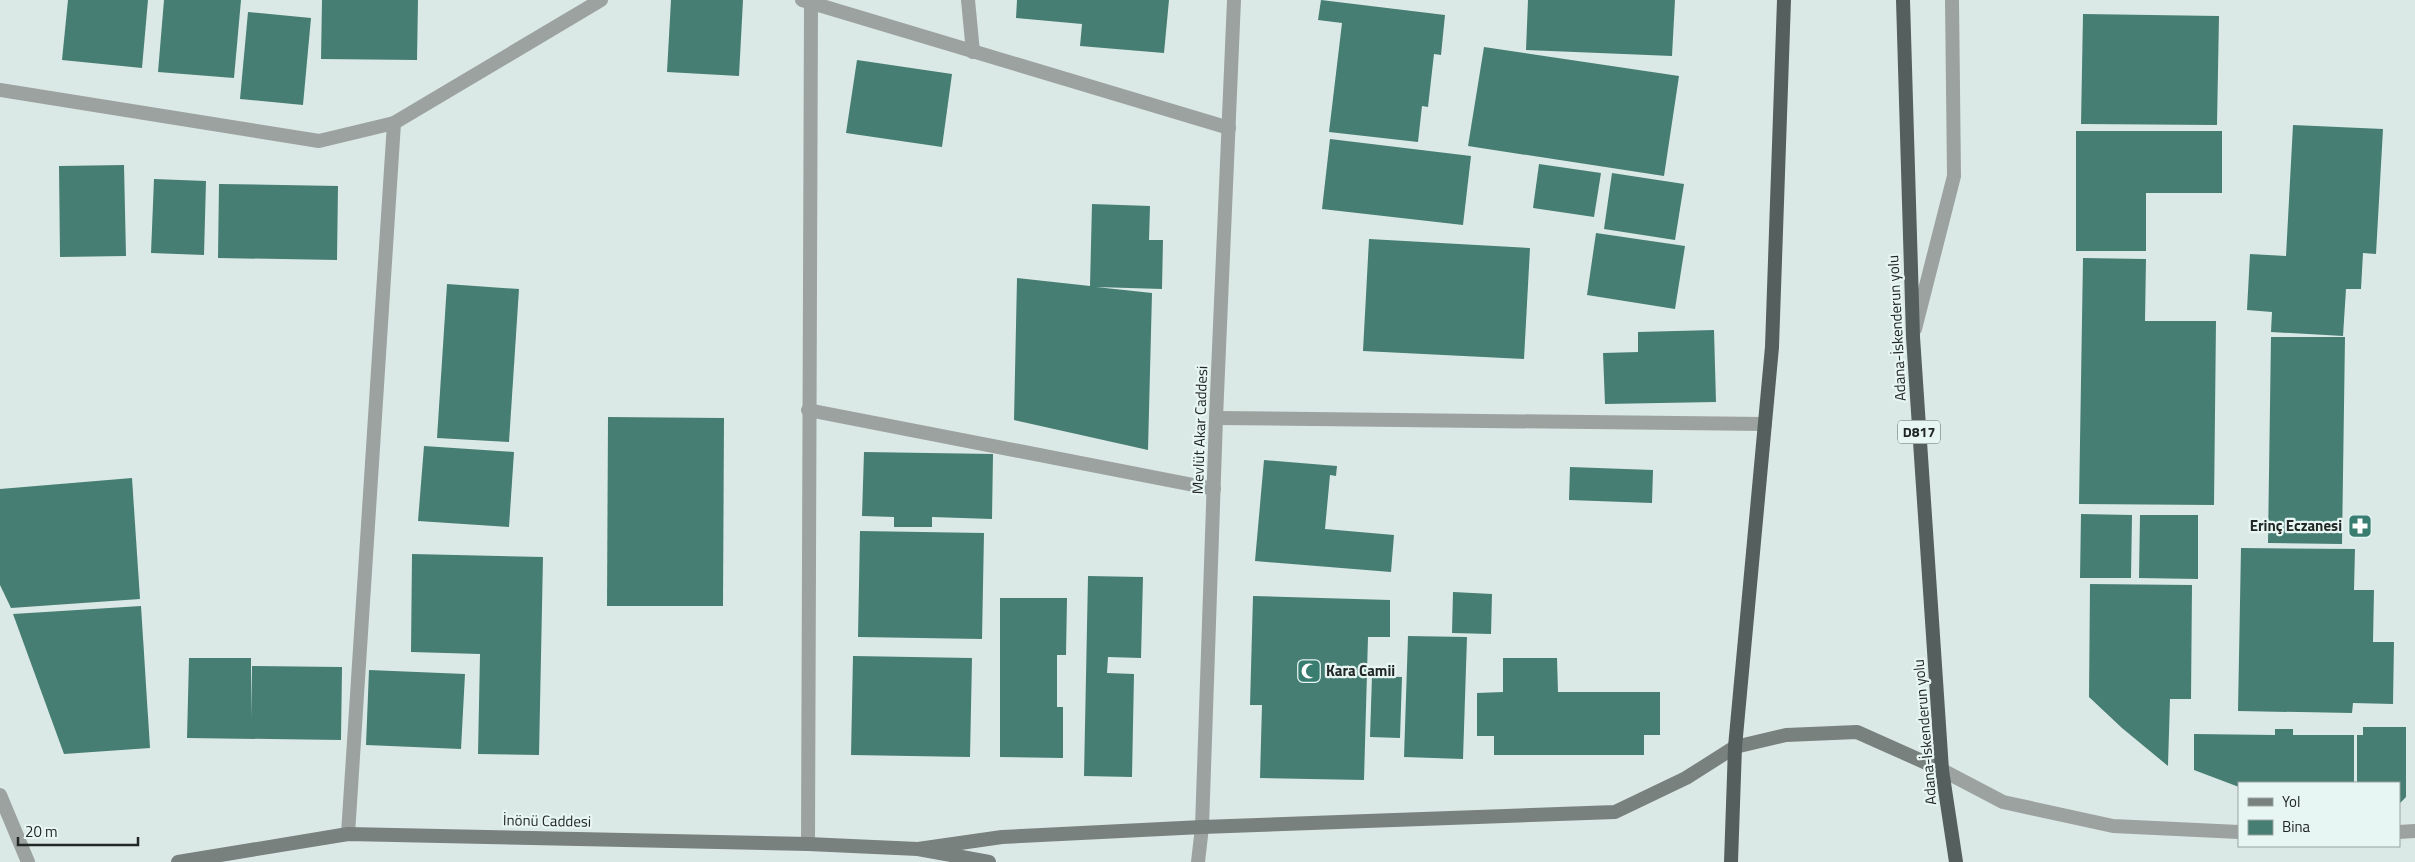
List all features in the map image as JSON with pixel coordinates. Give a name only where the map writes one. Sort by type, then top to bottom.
[{"type":"highway","points":[[1731,862],[1735,748],[1772,347],[1784,0]]},
{"type":"highway","name":"Adana-İskenderun yolu","points":[[1903,0],[1913,337],[1942,770],[1956,862]]},
{"type":"main road","points":[[918,849],[1002,837],[1202,827],[1615,812],[1686,778],[1735,748],[1786,735],[1857,732],[1942,770]]},
{"type":"main road","name":"İnönü Caddesi","points":[[178,862],[348,834],[808,844],[918,849]]},
{"type":"main road","points":[[918,849],[989,862]]},
{"type":"street","points":[[0,90],[319,141],[394,123],[601,0]]},
{"type":"street","points":[[968,0],[973,52]]},
{"type":"street","name":"Mevlüt Akar Caddesi","points":[[1198,862],[1202,827],[1216,418],[1234,0]]},
{"type":"street","points":[[1913,337],[1954,176],[1952,0]]},
{"type":"street","points":[[808,844],[807,1],[1229,128]]},
{"type":"street","points":[[348,834],[394,123]]},
{"type":"street","points":[[808,410],[1214,489]]},
{"type":"street","points":[[1216,418],[1765,424]]},
{"type":"street","points":[[1942,770],[2003,802],[2113,826],[2238,832]]},
{"type":"street","points":[[0,795],[28,862]]},
{"type":"street","points":[[2400,832],[2415,831]]},
{"type":"building","points":[[68,0],[148,0],[142,68],[62,60]]},
{"type":"building","points":[[164,0],[241,0],[234,78],[158,72]]},
{"type":"building","points":[[322,0],[418,0],[417,60],[321,59]]},
{"type":"building","points":[[671,0],[743,0],[739,76],[667,72]]},
{"type":"building","points":[[1017,0],[1169,0],[1164,53],[1080,46],[1082,24],[1016,18]]},
{"type":"building","points":[[1321,0],[1445,15],[1441,55],[1434,54],[1428,107],[1422,106],[1418,142],[1329,132],[1342,23],[1318,20]]},
{"type":"building","points":[[1528,0],[1675,0],[1672,56],[1526,50]]},
{"type":"building","points":[[248,12],[311,18],[303,105],[240,99]]},
{"type":"building","points":[[2083,14],[2219,16],[2217,125],[2081,124]]},
{"type":"building","points":[[1484,47],[1679,76],[1664,176],[1468,146]]},
{"type":"building","points":[[857,60],[952,74],[942,147],[846,133]]},
{"type":"building","points":[[2293,125],[2383,129],[2376,254],[2363,253],[2361,289],[2346,289],[2343,336],[2271,332],[2272,312],[2247,310],[2250,254],[2286,256]]},
{"type":"building","points":[[2076,131],[2222,131],[2222,193],[2146,193],[2146,251],[2076,251]]},
{"type":"building","points":[[1330,139],[1471,156],[1463,225],[1322,209]]},
{"type":"building","points":[[1539,164],[1601,173],[1594,217],[1533,208]]},
{"type":"building","points":[[124,165],[126,256],[60,257],[59,166]]},
{"type":"building","points":[[1612,173],[1684,184],[1675,240],[1604,229]]},
{"type":"building","points":[[154,179],[206,181],[204,255],[151,253]]},
{"type":"building","points":[[219,184],[338,186],[337,260],[218,258]]},
{"type":"building","points":[[1092,204],[1150,206],[1149,240],[1163,240],[1162,289],[1096,287],[1152,293],[1148,450],[1014,420],[1017,278],[1090,286]]},
{"type":"building","points":[[1596,233],[1685,246],[1675,309],[1587,295]]},
{"type":"building","points":[[1369,239],[1530,248],[1524,359],[1363,351]]},
{"type":"building","points":[[2083,258],[2146,259],[2145,321],[2216,321],[2214,505],[2079,504]]},
{"type":"building","points":[[447,284],[519,289],[509,442],[437,438]]},
{"type":"building","points":[[1714,330],[1716,402],[1605,404],[1603,353],[1638,352],[1638,332]]},
{"type":"building","points":[[2271,337],[2345,337],[2342,544],[2268,543]]},
{"type":"building","points":[[608,417],[724,418],[723,606],[607,606]]},
{"type":"building","points":[[424,446],[514,452],[509,527],[418,521]]},
{"type":"building","points":[[864,452],[993,454],[992,519],[932,517],[932,527],[894,527],[894,517],[862,516]]},
{"type":"building","points":[[1264,460],[1337,466],[1336,476],[1330,475],[1325,529],[1394,535],[1391,572],[1255,561]]},
{"type":"building","points":[[1570,467],[1653,470],[1652,503],[1569,500]]},
{"type":"building","points":[[132,478],[140,599],[11,608],[0,585],[0,489]]},
{"type":"building","points":[[2081,514],[2132,515],[2131,578],[2080,578]]},
{"type":"building","points":[[2140,515],[2198,515],[2198,579],[2139,578]]},
{"type":"building","points":[[860,531],[984,533],[982,639],[858,637]]},
{"type":"building","points":[[2241,548],[2355,549],[2354,590],[2374,590],[2373,642],[2394,642],[2393,704],[2353,703],[2352,713],[2238,711]]},
{"type":"building","points":[[412,554],[543,557],[539,755],[478,754],[480,654],[411,652]]},
{"type":"building","points":[[1088,576],[1143,577],[1141,658],[1108,657],[1107,673],[1134,674],[1132,777],[1084,776]]},
{"type":"building","points":[[2090,584],[2192,585],[2191,699],[2170,699],[2168,766],[2122,728],[2089,697]]},
{"type":"building","points":[[1453,592],[1492,594],[1491,634],[1452,633]]},
{"type":"building","name":"Kara Camii","points":[[1253,596],[1390,600],[1390,637],[1368,637],[1364,780],[1260,778],[1262,705],[1250,705]]},
{"type":"building","points":[[1000,598],[1067,598],[1066,655],[1057,655],[1057,707],[1063,707],[1063,758],[1000,757]]},
{"type":"building","points":[[141,606],[150,748],[64,754],[13,614]]},
{"type":"building","points":[[1408,636],[1467,637],[1463,759],[1404,757]]},
{"type":"building","points":[[853,656],[972,658],[970,757],[851,755]]},
{"type":"building","points":[[189,658],[251,658],[251,718],[252,666],[342,667],[341,740],[187,738]]},
{"type":"building","points":[[1503,658],[1557,658],[1558,692],[1660,692],[1660,735],[1644,735],[1644,755],[1494,755],[1494,736],[1477,736],[1477,693],[1503,692]]},
{"type":"building","points":[[369,670],[465,674],[461,749],[366,745]]},
{"type":"building","points":[[1372,676],[1402,677],[1400,738],[1370,737]]},
{"type":"building","points":[[2363,727],[2406,727],[2406,797],[2400,803],[2400,782],[2357,782],[2357,735],[2363,735]]},
{"type":"building","points":[[2275,729],[2293,729],[2293,735],[2354,735],[2354,782],[2238,782],[2238,787],[2194,770],[2194,734],[2275,735]]},
{"type":"place","name":"Erinç Eczanesi","points":[[2360,526]]},
{"type":"place","name":"Kara Camii","points":[[1309,671]]}]
